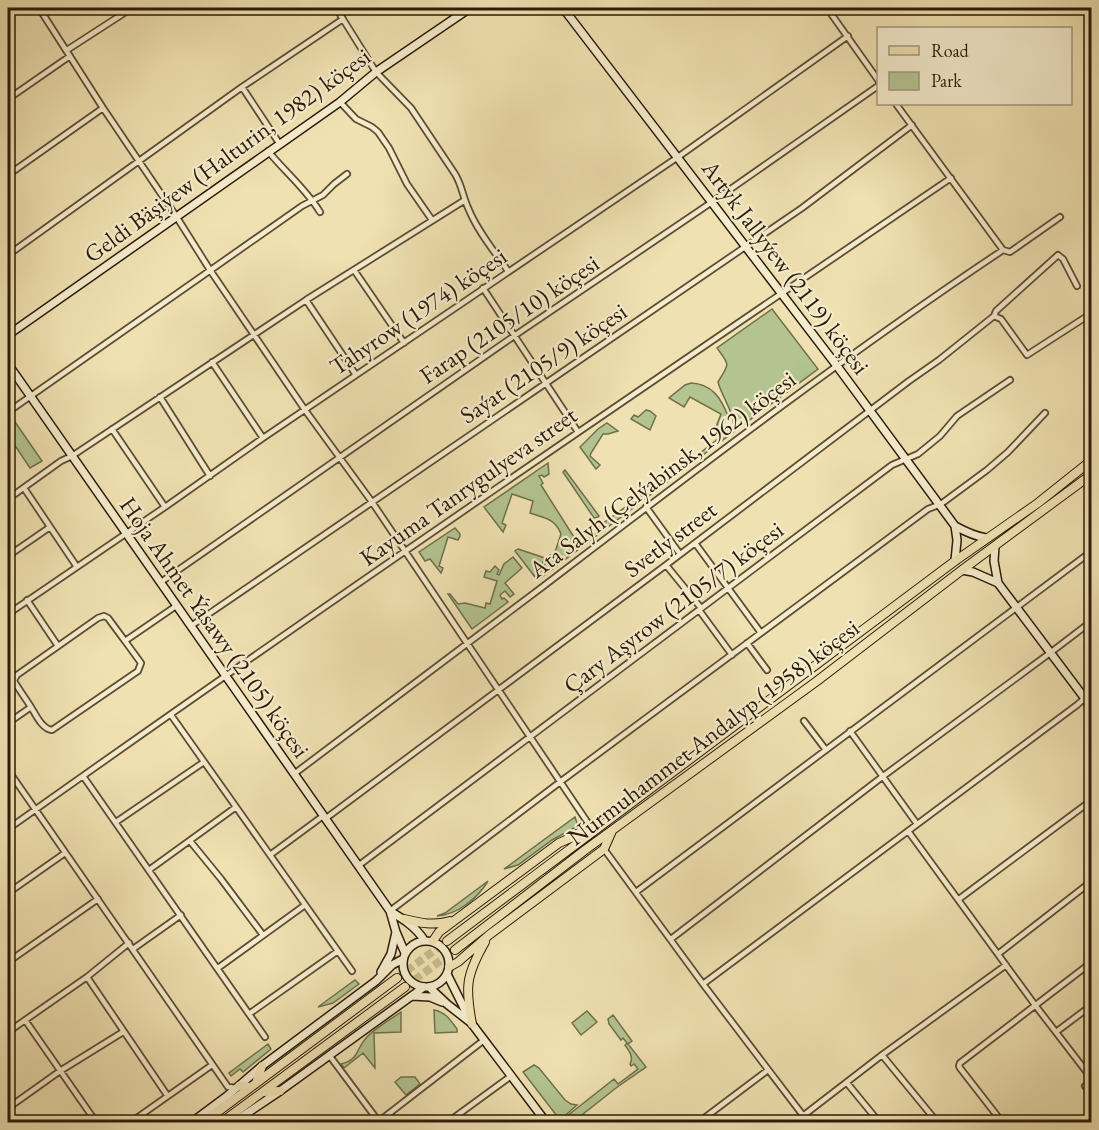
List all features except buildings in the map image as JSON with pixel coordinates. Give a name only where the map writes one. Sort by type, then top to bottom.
[{"type":"main road","name":"Nurmuhammet Andalyp (1958) köçesi","points":[[447,941],[591,828],[604,822],[1092,460]]},
{"type":"main road","name":"Nurmuhammet Andalyp (1958) köçesi","points":[[454,950],[585,850],[807,688],[1092,474]]},
{"type":"main road","points":[[433,941],[439,932],[457,918],[559,843],[591,828]]},
{"type":"main road","points":[[448,971],[489,935],[604,849],[612,830]]},
{"type":"main road","points":[[580,866],[585,850]]},
{"type":"main road","points":[[564,867],[580,866]]},
{"type":"main road","points":[[404,919],[429,924],[444,923],[457,918]]},
{"type":"main road","points":[[472,1024],[467,999],[468,983],[476,958],[489,935]]},
{"type":"main road","points":[[204,1122],[397,978]]},
{"type":"main road","points":[[222,1122],[405,987]]},
{"type":"main road","points":[[254,1085],[262,1065]]},
{"type":"main road","points":[[238,1087],[254,1085]]},
{"type":"main road","points":[[260,1094],[280,1091]]},
{"type":"main road","points":[[253,1108],[260,1094]]},
{"type":"street","points":[[39,8],[210,270],[305,410],[406,551],[591,828]]},
{"type":"street","points":[[67,50],[132,8]]},
{"type":"street","points":[[336,8],[376,72],[416,114],[460,183],[474,221],[508,271]]},
{"type":"street","name":"Geldi Bäşiýew (Halturin, 1982) köçesi","points":[[8,335],[340,102],[376,72],[470,8]]},
{"type":"street","name":"Artyk Jallyýew (2119) köçesi","points":[[563,8],[782,293],[956,526]]},
{"type":"street","points":[[827,8],[877,77]]},
{"type":"street","points":[[8,255],[242,87],[343,19]]},
{"type":"street","name":"Tahyrow (1974) köçesi","points":[[8,614],[678,157],[848,36]]},
{"type":"street","points":[[8,99],[70,56]]},
{"type":"street","points":[[242,87],[279,143]]},
{"type":"street","name":"Farap (2105/10) köçesi","points":[[161,582],[877,87]]},
{"type":"street","points":[[340,102],[356,119],[378,132],[389,148],[407,184],[432,220]]},
{"type":"street","points":[[897,105],[1003,250]]},
{"type":"street","points":[[8,175],[103,108]]},
{"type":"street","name":"Saýat (2105/9) köçesi","points":[[191,626],[746,247],[830,188],[912,125]]},
{"type":"street","points":[[268,151],[320,212]]},
{"type":"street","points":[[8,412],[210,270],[312,200],[323,195],[347,174]]},
{"type":"street","name":"Kayuma Tanrygulyeva street","points":[[8,829],[578,432],[951,178]]},
{"type":"street","points":[[8,499],[61,461],[72,456],[306,300],[465,200]]},
{"type":"street","name":"Ata Salyh (Çelýabinsk, 1962) köçesi","points":[[294,774],[646,507],[837,366],[937,294],[1003,250],[1010,252],[1060,217]]},
{"type":"street","name":"Svetly street","points":[[270,855],[499,690],[939,360],[994,316],[996,311],[1058,255],[1063,259],[1077,286]]},
{"type":"street","points":[[354,270],[404,343]]},
{"type":"street","points":[[483,288],[578,432]]},
{"type":"street","points":[[306,300],[356,375]]},
{"type":"street","points":[[994,316],[1001,319],[1025,354],[1029,355],[1092,313]]},
{"type":"street","points":[[212,362],[263,438]]},
{"type":"street","name":"Hoja Ahmet Ýasawy (2105) köçesi","points":[[8,364],[390,911],[404,956]]},
{"type":"street","name":"Çary Aşyrow (2105/7) köçesi","points":[[358,866],[892,465],[918,454],[940,436],[957,416],[1010,380]]},
{"type":"street","points":[[160,397],[210,476]]},
{"type":"street","points":[[390,911],[928,509],[941,504],[987,470],[1008,452],[1045,413]]},
{"type":"street","points":[[112,429],[165,507]]},
{"type":"street","points":[[24,488],[77,567]]},
{"type":"street","points":[[646,507],[681,554]]},
{"type":"street","points":[[8,556],[50,526]]},
{"type":"street","points":[[956,526],[968,534],[986,538]]},
{"type":"street","points":[[955,561],[956,526]]},
{"type":"street","points":[[695,543],[761,633]]},
{"type":"street","points":[[995,546],[994,561],[998,583],[1092,708]]},
{"type":"street","points":[[636,892],[1092,551]]},
{"type":"street","points":[[666,565],[732,655]]},
{"type":"street","points":[[962,570],[974,572],[998,583]]},
{"type":"street","points":[[27,600],[58,646]]},
{"type":"street","points":[[125,641],[176,606]]},
{"type":"street","points":[[101,616],[108,618],[125,641],[141,663],[138,671],[52,730],[45,727],[15,682],[15,677],[101,616]]},
{"type":"street","points":[[670,939],[1092,621]]},
{"type":"street","points":[[747,643],[767,670]]},
{"type":"street","points":[[703,984],[1092,692]]},
{"type":"street","points":[[8,723],[31,707]]},
{"type":"street","points":[[171,715],[352,971]]},
{"type":"street","points":[[804,721],[826,750]]},
{"type":"street","points":[[850,731],[917,824]]},
{"type":"street","points":[[116,822],[204,762]]},
{"type":"street","points":[[8,770],[228,1087],[227,1096]]},
{"type":"street","points":[[83,776],[265,1037]]},
{"type":"street","points":[[958,899],[1092,800]]},
{"type":"street","points":[[149,870],[236,807]]},
{"type":"street","points":[[908,831],[1092,1080],[1085,1086],[1092,1094]]},
{"type":"street","points":[[190,841],[263,935]]},
{"type":"street","points":[[604,849],[808,1122]]},
{"type":"street","points":[[8,893],[65,853]]},
{"type":"street","points":[[998,954],[1092,881]]},
{"type":"street","points":[[8,962],[98,899]]},
{"type":"street","points":[[218,968],[305,905]]},
{"type":"street","name":"Hoja Ahmet Ýasawy (2105) köçesi","points":[[390,911],[417,930],[424,940]]},
{"type":"street","points":[[133,949],[181,915]]},
{"type":"street","points":[[376,981],[391,954],[396,932]]},
{"type":"street","points":[[192,1122],[227,1096],[262,1065],[376,981],[415,943],[424,940],[433,941],[447,952],[450,961],[448,971],[438,984],[427,987],[410,997],[329,1054],[253,1108],[248,1119],[234,1122]]},
{"type":"street","points":[[8,1032],[129,943]]},
{"type":"street","points":[[249,1014],[338,951]]},
{"type":"street","points":[[404,956],[404,970],[408,978],[415,984],[427,987],[472,1024]]},
{"type":"street","points":[[1002,1122],[959,1066],[960,1063],[1092,962]]},
{"type":"street","points":[[795,1122],[882,1055],[1006,965]]},
{"type":"street","points":[[448,971],[472,1024],[546,1122]]},
{"type":"street","points":[[87,976],[167,1095]]},
{"type":"street","points":[[410,997],[430,997],[447,1004]]},
{"type":"street","points":[[1056,1032],[1092,1005]]},
{"type":"street","points":[[24,1020],[96,1122]]},
{"type":"street","points":[[8,1108],[60,1071],[123,1032]]},
{"type":"street","points":[[329,1054],[378,1122],[484,1040]]},
{"type":"street","points":[[882,1055],[937,1122]]},
{"type":"street","points":[[131,1122],[212,1065]]},
{"type":"street","points":[[699,1122],[768,1070]]},
{"type":"street","points":[[448,1122],[511,1076]]},
{"type":"street","points":[[847,1083],[879,1122]]},
{"type":"street","points":[[228,1087],[238,1087]]},
{"type":"street","points":[[459,1114],[466,1122]]},
{"type":"green space","points":[[772,309],[818,369],[676,475],[680,469],[734,426],[732,414],[718,382],[727,365],[717,348]]},
{"type":"green space","points":[[691,383],[705,386],[719,398],[728,416],[721,428],[716,427],[721,414],[690,397],[684,407],[669,398]]},
{"type":"green space","points":[[646,410],[656,416],[650,430],[631,419],[634,415],[638,417]]},
{"type":"green space","points":[[13,419],[42,461],[30,468],[8,435],[8,423]]},
{"type":"green space","points":[[607,423],[618,431],[603,434],[591,453],[590,456],[600,465],[596,469],[580,447]]},
{"type":"green space","points":[[548,463],[549,474],[544,477],[539,476],[543,483],[541,485],[578,546],[600,530],[599,526],[667,477],[670,480],[538,580],[550,555],[554,555],[561,534],[559,529],[548,519],[530,513],[533,501],[512,494],[502,523],[506,525],[503,532],[484,507]]},
{"type":"green space","points":[[565,470],[598,517],[594,518],[563,472]]},
{"type":"green space","points":[[455,528],[460,536],[458,540],[448,537],[439,566],[443,568],[441,573],[430,559],[425,561],[419,552]]},
{"type":"green space","points":[[518,549],[545,558],[535,577],[515,551]]},
{"type":"green space","points":[[513,557],[522,568],[505,583],[514,594],[510,597],[505,591],[500,595],[508,602],[472,629],[448,594],[458,604],[465,603],[485,608],[486,603],[490,604],[497,581],[484,577],[486,571],[490,572],[495,566],[499,570],[497,574],[499,575],[504,564]]},
{"type":"green space","points":[[575,817],[576,827],[552,840],[518,865],[504,869]]},
{"type":"green space","points":[[488,881],[479,894],[466,905],[445,915],[437,916],[445,913]]},
{"type":"green space","points":[[355,980],[359,984],[333,1003],[318,1007]]},
{"type":"green space","points":[[434,1010],[448,1017],[457,1032],[435,1033]]},
{"type":"green space","points":[[587,1011],[597,1022],[581,1035],[572,1023]]},
{"type":"green space","points":[[401,1012],[401,1032],[374,1033],[375,1068],[363,1053],[344,1068],[341,1064],[354,1057],[369,1035]]},
{"type":"green space","points":[[613,1015],[632,1041],[628,1044],[646,1067],[573,1122],[564,1122],[562,1120],[614,1079],[618,1084],[638,1069],[634,1064],[631,1066],[630,1064],[631,1056],[625,1045],[627,1043],[623,1038],[621,1040],[609,1024],[608,1019]]},
{"type":"green space","points":[[268,1044],[271,1049],[243,1072],[240,1069],[231,1076],[229,1073]]},
{"type":"green space","points":[[534,1065],[565,1100],[577,1105],[560,1120],[523,1072]]},
{"type":"green space","points":[[401,1077],[415,1077],[420,1084],[406,1095],[395,1082]]},
{"type":"tunnel","points":[[397,978],[447,941]]},
{"type":"tunnel","points":[[405,987],[455,950]]}]
